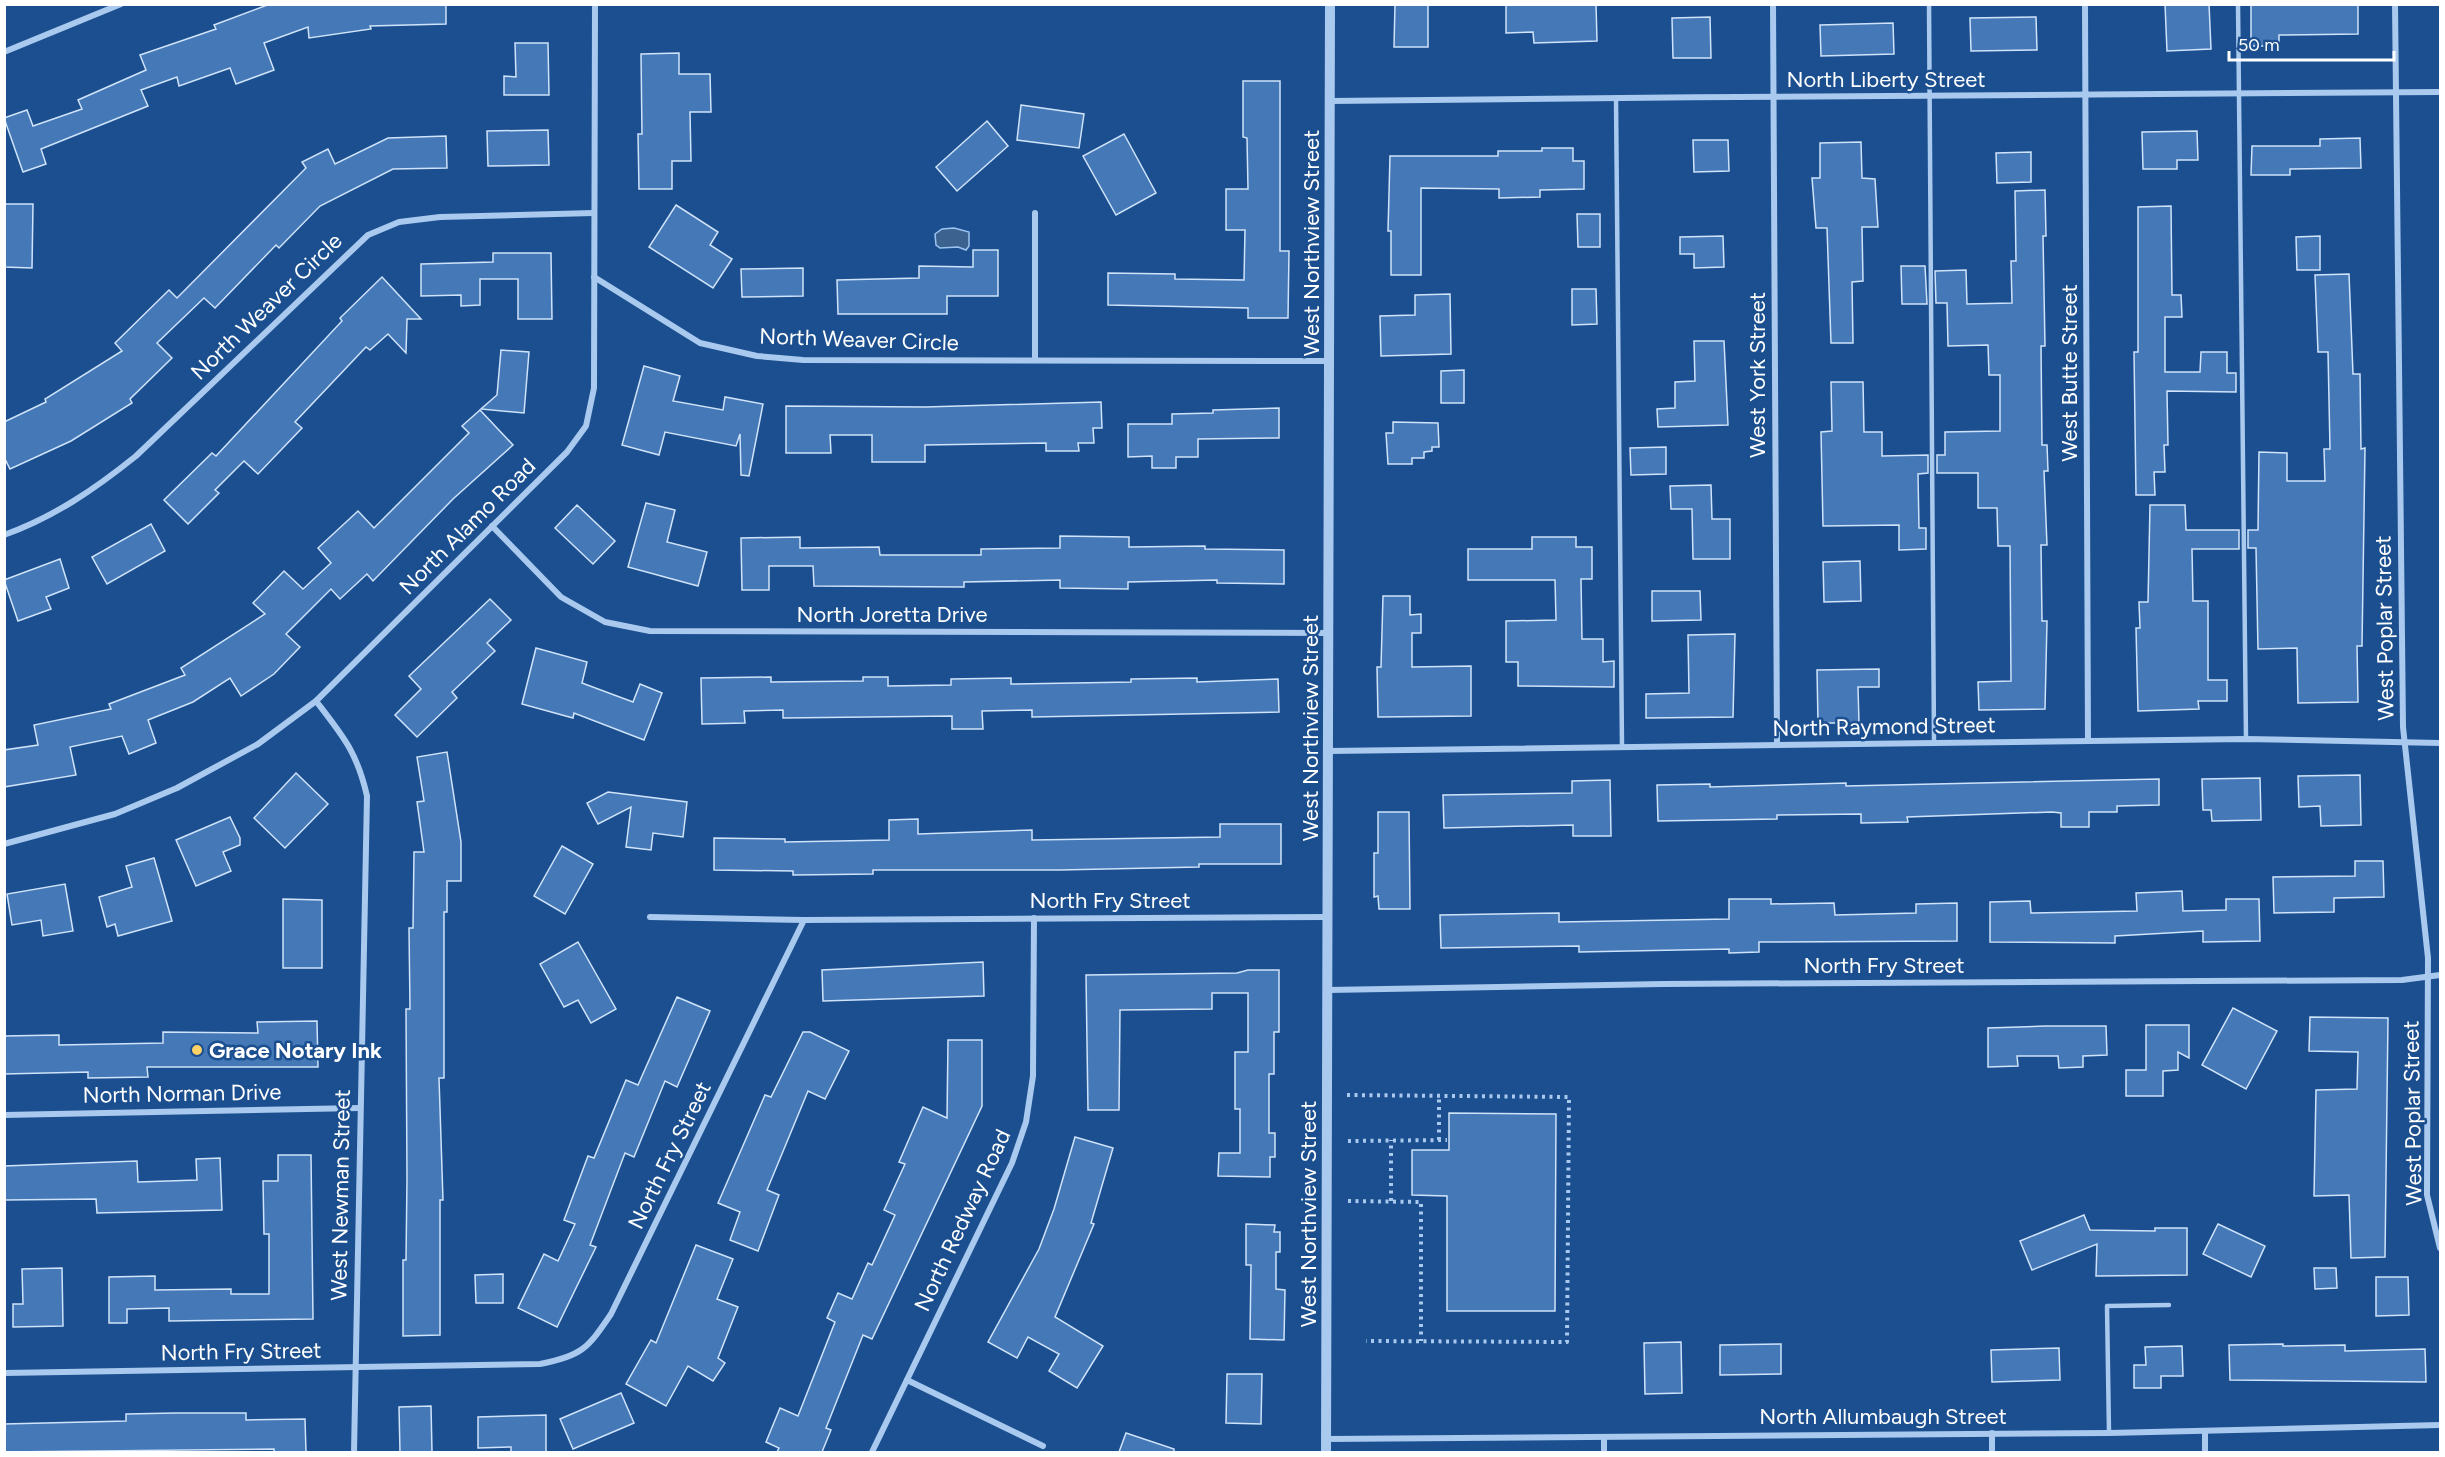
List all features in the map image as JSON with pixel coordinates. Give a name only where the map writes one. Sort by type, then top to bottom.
[{"type":"street","points":[[4,52],[121,4]]},
{"type":"street","name":"North Alamo Road","points":[[4,844],[115,814],[177,788],[258,744],[316,701],[567,452],[586,426],[594,388],[595,4]]},
{"type":"street","name":"West Northview Street","points":[[1326,1452],[1331,361],[1330,4]]},
{"type":"street","name":"West York Street","points":[[1773,4],[1777,745]]},
{"type":"street","name":"West Butte Street","points":[[2085,4],[2088,741]]},
{"type":"street","name":"West Poplar Street","points":[[2395,4],[2404,742],[2428,976],[2427,1195],[2440,1248]]},
{"type":"street","name":"North Liberty Street","points":[[1330,101],[1773,96],[2086,98],[2440,93]]},
{"type":"street","name":"North Weaver Circle","points":[[4,535],[62,509],[102,483],[136,456],[368,235],[399,222],[440,217],[594,213]]},
{"type":"street","points":[[1035,213],[1035,360]]},
{"type":"street","name":"North Weaver Circle","points":[[594,277],[700,343],[756,356],[803,360],[1331,361]]},
{"type":"street","name":"North Joretta Drive","points":[[492,526],[561,597],[604,622],[650,632],[1329,633]]},
{"type":"street","name":"West Newman Street","points":[[316,701],[349,743],[361,770],[367,796],[354,1452]]},
{"type":"street","name":"North Raymond Street","points":[[1328,751],[2246,739],[2384,740],[2440,743]]},
{"type":"street","points":[[650,917],[804,920]]},
{"type":"street","name":"North Fry Street","points":[[4,1372],[540,1364],[563,1360],[581,1352],[611,1314],[804,920],[1329,917]]},
{"type":"street","name":"North Redway Road","points":[[872,1452],[1012,1163],[1026,1122],[1033,1076],[1034,918]]},
{"type":"street","name":"North Fry Street","points":[[1328,990],[1664,984],[2402,980],[2440,975]]},
{"type":"street","name":"North Norman Drive","points":[[4,1115],[360,1108]]},
{"type":"street","points":[[907,1380],[1043,1446]]},
{"type":"street","name":"North Allumbaugh Street","points":[[1326,1439],[2109,1433],[2440,1425]]},
{"type":"street","points":[[2205,1431],[2205,1452]]},
{"type":"street","points":[[1992,1433],[1992,1452]]},
{"type":"street","points":[[1604,1437],[1604,1452]]},
{"type":"lane","points":[[1929,4],[1934,743]]},
{"type":"lane","points":[[2238,4],[2246,739]]},
{"type":"lane","points":[[1616,98],[1622,747]]},
{"type":"lane","points":[[2109,1433],[2107,1306],[2169,1305]]},
{"type":"path","points":[[1347,1095],[1569,1097],[1567,1342],[1366,1341]]},
{"type":"path","points":[[1439,1096],[1439,1140]]},
{"type":"path","points":[[1391,1140],[1391,1201]]},
{"type":"path","points":[[1347,1141],[1447,1140]]},
{"type":"path","points":[[1348,1201],[1421,1202],[1420,1341]]},
{"type":"water","points":[[954,228],[969,232],[969,246],[966,250],[958,247],[940,248],[936,245],[935,234],[942,229]]},
{"type":"building","points":[[270,4],[446,4],[446,24],[370,26],[371,29],[309,38],[308,27],[264,43],[274,70],[236,84],[230,68],[179,86],[177,77],[141,90],[148,106],[41,149],[46,164],[23,172],[4,118],[27,110],[33,126],[82,109],[78,100],[146,70],[140,55],[216,29],[214,25]]},
{"type":"building","points":[[1395,4],[1428,4],[1428,47],[1394,47]]},
{"type":"building","points":[[1506,4],[1596,4],[1597,41],[1534,43],[1533,32],[1506,33]]},
{"type":"building","points":[[2165,4],[2209,4],[2211,49],[2167,51]]},
{"type":"building","points":[[2251,4],[2358,4],[2358,34],[2279,35],[2279,46],[2251,46]]},
{"type":"building","points":[[1710,17],[1711,58],[1673,58],[1672,18]]},
{"type":"building","points":[[2036,17],[2037,50],[1971,51],[1970,18]]},
{"type":"building","points":[[1893,23],[1894,54],[1821,56],[1820,25]]},
{"type":"building","points":[[515,43],[548,43],[549,95],[504,95],[504,76],[516,77]]},
{"type":"building","points":[[679,53],[679,74],[710,74],[711,112],[690,112],[691,161],[672,161],[672,189],[639,189],[638,134],[642,134],[641,54]]},
{"type":"building","points":[[1243,81],[1280,81],[1280,251],[1289,251],[1288,318],[1248,318],[1248,308],[1108,305],[1108,273],[1175,274],[1175,279],[1244,280],[1245,230],[1226,230],[1226,189],[1248,189],[1247,138],[1243,137]]},
{"type":"building","points":[[1021,105],[1084,114],[1079,148],[1017,140]]},
{"type":"building","points":[[987,121],[1008,146],[957,191],[936,167]]},
{"type":"building","points":[[548,130],[549,165],[488,166],[487,131]]},
{"type":"building","points":[[2197,131],[2198,160],[2177,160],[2177,169],[2143,169],[2142,132]]},
{"type":"building","points":[[1124,134],[1156,193],[1116,215],[1083,156]]},
{"type":"building","points":[[446,136],[447,168],[393,169],[320,206],[279,248],[276,245],[215,308],[204,298],[157,343],[172,358],[130,399],[132,403],[71,441],[10,469],[4,457],[4,422],[46,402],[45,399],[122,351],[115,343],[169,290],[177,298],[306,168],[302,162],[328,149],[335,164],[388,138]]},
{"type":"building","points":[[2360,138],[2361,168],[2290,169],[2290,175],[2251,175],[2252,146],[2320,146],[2320,139]]},
{"type":"building","points":[[1693,140],[1728,140],[1729,171],[1694,172]]},
{"type":"building","points":[[1861,142],[1862,178],[1875,179],[1878,227],[1862,227],[1863,281],[1852,282],[1853,343],[1831,343],[1827,228],[1816,228],[1812,178],[1820,178],[1820,143]]},
{"type":"building","points":[[1542,148],[1573,148],[1573,161],[1584,161],[1584,189],[1540,190],[1540,197],[1499,198],[1499,189],[1421,188],[1421,275],[1391,275],[1391,231],[1388,231],[1390,156],[1498,156],[1498,151],[1542,151]]},
{"type":"building","points":[[2031,152],[2031,182],[1997,183],[1996,153]]},
{"type":"building","points":[[2045,190],[2046,236],[2043,236],[2045,346],[2041,346],[2042,445],[2047,445],[2048,471],[2044,471],[2047,545],[2041,545],[2042,621],[2047,621],[2045,709],[1979,710],[1978,682],[2011,681],[2010,546],[1998,546],[1997,508],[1978,508],[1978,473],[1937,473],[1937,455],[1945,455],[1945,432],[2000,431],[2000,375],[1989,375],[1988,345],[1948,346],[1947,303],[1936,303],[1935,271],[1966,270],[1967,304],[2012,303],[2011,261],[2016,261],[2015,191]]},
{"type":"building","points":[[4,204],[33,204],[32,268],[4,267]]},
{"type":"building","points":[[676,205],[718,232],[710,245],[732,259],[713,288],[649,247]]},
{"type":"building","points":[[2171,206],[2172,295],[2181,295],[2182,317],[2165,317],[2165,372],[2200,372],[2201,352],[2227,352],[2227,373],[2236,373],[2236,392],[2167,391],[2168,445],[2164,445],[2165,472],[2154,472],[2155,495],[2136,495],[2134,352],[2138,352],[2138,207]]},
{"type":"building","points":[[1577,214],[1600,214],[1600,247],[1578,247]]},
{"type":"building","points":[[1723,236],[1724,267],[1694,268],[1694,254],[1680,254],[1680,237]]},
{"type":"building","points":[[2320,236],[2320,270],[2297,270],[2296,237]]},
{"type":"building","points":[[973,250],[998,250],[998,296],[947,296],[947,314],[838,314],[837,280],[919,278],[919,266],[973,267]]},
{"type":"building","points":[[493,253],[551,253],[552,319],[518,319],[518,279],[480,279],[480,305],[461,306],[461,295],[421,296],[421,264],[493,262]]},
{"type":"building","points":[[1901,266],[1925,266],[1927,304],[1902,304]]},
{"type":"building","points":[[803,268],[803,296],[742,297],[741,269]]},
{"type":"building","points":[[2349,274],[2353,374],[2360,374],[2361,449],[2365,448],[2362,646],[2357,646],[2358,702],[2298,703],[2297,648],[2258,649],[2256,548],[2248,548],[2248,530],[2258,530],[2259,452],[2287,453],[2287,481],[2325,481],[2324,449],[2330,449],[2328,352],[2318,352],[2315,275]]},
{"type":"building","points":[[382,277],[421,319],[407,319],[406,353],[388,334],[370,350],[366,347],[295,422],[302,428],[258,474],[244,461],[215,490],[219,493],[188,524],[164,500],[212,453],[216,456],[342,321],[340,318]]},
{"type":"building","points":[[1572,289],[1596,289],[1597,324],[1572,325]]},
{"type":"building","points":[[1450,294],[1451,354],[1381,356],[1380,316],[1415,315],[1415,295]]},
{"type":"building","points":[[1694,341],[1724,341],[1728,425],[1658,427],[1657,409],[1675,408],[1675,382],[1695,381]]},
{"type":"building","points":[[501,350],[529,352],[524,413],[481,409],[497,395]]},
{"type":"building","points":[[644,366],[680,376],[673,401],[723,410],[725,397],[763,404],[749,476],[741,475],[740,434],[736,446],[665,432],[659,455],[622,445]]},
{"type":"building","points":[[1464,370],[1464,403],[1441,403],[1441,371]]},
{"type":"building","points":[[1831,382],[1863,382],[1864,432],[1882,432],[1882,456],[1928,455],[1928,473],[1918,474],[1919,528],[1926,528],[1926,549],[1899,550],[1899,525],[1823,526],[1821,432],[1832,431]]},
{"type":"building","points":[[1101,402],[1102,428],[1093,428],[1094,443],[1078,443],[1079,451],[1046,451],[1046,443],[925,445],[925,462],[872,462],[872,435],[830,435],[831,453],[786,453],[786,406],[925,407]]},
{"type":"building","points":[[1279,408],[1279,438],[1198,439],[1198,457],[1176,457],[1176,468],[1152,468],[1152,456],[1128,457],[1128,424],[1172,424],[1172,414]]},
{"type":"building","points":[[480,410],[513,445],[453,499],[373,581],[367,574],[340,599],[331,589],[286,634],[300,647],[274,674],[241,696],[230,678],[193,702],[148,720],[156,743],[129,754],[122,736],[70,747],[76,775],[4,787],[4,750],[38,745],[34,725],[111,709],[109,704],[185,675],[181,668],[265,614],[253,603],[284,571],[303,589],[331,563],[318,548],[358,511],[374,528],[469,433],[462,426]]},
{"type":"building","points":[[1393,422],[1438,423],[1439,447],[1432,447],[1432,451],[1424,452],[1424,458],[1412,458],[1412,464],[1388,464],[1386,433],[1393,433]]},
{"type":"building","points":[[1666,447],[1666,474],[1631,475],[1630,448]]},
{"type":"building","points":[[1711,485],[1712,519],[1730,519],[1730,559],[1693,559],[1692,509],[1671,509],[1670,486]]},
{"type":"building","points":[[646,503],[675,510],[667,542],[707,552],[698,586],[628,567]]},
{"type":"building","points":[[577,505],[615,541],[593,564],[555,528]]},
{"type":"building","points":[[2150,505],[2185,505],[2186,530],[2239,530],[2239,549],[2192,549],[2193,601],[2208,601],[2208,680],[2227,680],[2227,701],[2198,701],[2199,709],[2138,711],[2136,628],[2140,628],[2139,602],[2148,602]]},
{"type":"building","points":[[151,524],[165,551],[107,584],[92,557]]},
{"type":"building","points":[[1060,536],[1129,537],[1129,547],[1205,546],[1205,549],[1284,550],[1284,584],[1217,583],[1217,580],[1128,582],[1128,589],[1060,588],[1060,580],[964,582],[964,587],[814,586],[813,566],[769,566],[769,590],[742,590],[741,538],[800,537],[800,548],[879,547],[880,555],[981,555],[981,549],[1060,548]]},
{"type":"building","points":[[1532,537],[1576,537],[1576,547],[1592,547],[1592,579],[1581,579],[1582,639],[1603,639],[1603,662],[1614,661],[1614,687],[1518,686],[1518,662],[1506,662],[1506,621],[1556,620],[1555,580],[1468,580],[1468,549],[1532,549]]},
{"type":"building","points":[[60,559],[69,588],[46,597],[51,609],[18,621],[4,580]]},
{"type":"building","points":[[1860,561],[1861,601],[1824,602],[1823,562]]},
{"type":"building","points":[[1652,591],[1700,591],[1701,620],[1652,621]]},
{"type":"building","points":[[1383,596],[1410,596],[1410,615],[1421,614],[1421,633],[1412,633],[1412,667],[1471,666],[1471,716],[1378,717],[1377,667],[1381,667]]},
{"type":"building","points":[[490,599],[511,620],[487,643],[495,651],[452,692],[457,698],[417,737],[395,715],[421,689],[409,676]]},
{"type":"building","points":[[1735,634],[1733,717],[1646,718],[1646,694],[1689,693],[1688,635]]},
{"type":"building","points":[[536,648],[587,662],[582,683],[633,702],[640,684],[662,693],[644,740],[574,713],[573,718],[522,704]]},
{"type":"building","points":[[1879,669],[1879,687],[1858,687],[1859,723],[1818,723],[1817,670]]},
{"type":"building","points":[[771,677],[771,682],[863,681],[863,677],[888,677],[888,686],[951,685],[951,679],[1011,678],[1011,684],[1131,682],[1131,679],[1197,678],[1197,682],[1278,679],[1279,712],[1032,717],[1032,710],[982,711],[983,729],[952,729],[952,716],[783,718],[783,710],[744,711],[745,723],[702,724],[701,678]]},
{"type":"building","points":[[447,752],[461,842],[461,881],[447,881],[447,912],[444,912],[444,1078],[439,1078],[443,1200],[440,1200],[440,1335],[403,1336],[403,1260],[406,1260],[407,1179],[406,1009],[410,1009],[409,928],[413,928],[414,852],[424,852],[417,802],[424,801],[417,757]]},
{"type":"building","points":[[296,773],[328,804],[285,848],[254,818]]},
{"type":"building","points":[[2360,775],[2361,825],[2321,826],[2320,806],[2299,807],[2298,776]]},
{"type":"building","points":[[2260,778],[2261,820],[2212,821],[2211,810],[2203,810],[2202,779]]},
{"type":"building","points":[[2159,779],[2159,805],[2117,806],[2117,812],[2089,812],[2089,827],[2061,827],[2061,813],[2052,812],[1907,817],[1908,822],[1861,823],[1861,814],[1777,815],[1777,819],[1658,821],[1657,785],[1710,784],[1710,787],[1846,783],[1846,786]]},
{"type":"building","points":[[1610,780],[1611,836],[1573,836],[1573,825],[1444,828],[1443,795],[1572,793],[1572,781]]},
{"type":"building","points":[[608,792],[687,802],[683,837],[653,833],[651,850],[626,847],[631,807],[598,824],[587,803]]},
{"type":"building","points":[[1378,812],[1409,812],[1410,909],[1379,909],[1378,896],[1374,897],[1374,853],[1378,853]]},
{"type":"building","points":[[230,817],[240,838],[240,845],[223,852],[231,871],[196,886],[176,840]]},
{"type":"building","points":[[918,819],[918,834],[1032,830],[1032,840],[1220,837],[1220,824],[1281,824],[1281,864],[1199,864],[1199,867],[1059,870],[873,870],[873,874],[793,875],[793,871],[714,870],[714,838],[785,839],[785,842],[889,840],[889,820]]},
{"type":"building","points":[[562,846],[593,864],[565,914],[534,896]]},
{"type":"building","points":[[154,858],[172,921],[118,936],[115,924],[107,927],[99,897],[132,887],[126,866]]},
{"type":"building","points":[[2355,861],[2383,861],[2384,897],[2334,898],[2334,912],[2274,913],[2273,877],[2355,876]]},
{"type":"building","points":[[65,884],[73,931],[43,936],[41,920],[12,925],[7,894]]},
{"type":"building","points":[[2182,891],[2183,911],[2226,910],[2226,899],[2259,899],[2260,941],[2203,942],[2203,931],[2115,936],[2115,943],[1990,942],[1990,902],[2030,901],[2031,913],[2137,911],[2136,893]]},
{"type":"building","points":[[283,899],[322,900],[322,968],[283,968]]},
{"type":"building","points":[[1729,899],[1771,899],[1771,904],[1834,903],[1835,915],[1916,913],[1916,904],[1957,903],[1957,941],[1759,942],[1759,952],[1729,953],[1729,949],[1579,952],[1579,946],[1441,948],[1440,915],[1559,913],[1559,922],[1729,919]]},
{"type":"building","points":[[578,942],[616,1009],[591,1023],[578,1000],[564,1007],[540,964]]},
{"type":"building","points":[[983,962],[984,996],[823,1001],[822,970]]},
{"type":"building","points":[[1248,970],[1279,970],[1279,1032],[1274,1032],[1274,1074],[1269,1074],[1269,1133],[1275,1133],[1275,1157],[1270,1157],[1270,1177],[1218,1176],[1219,1153],[1240,1153],[1240,1109],[1235,1109],[1235,1052],[1248,1052],[1248,993],[1212,993],[1212,1009],[1120,1010],[1119,1110],[1088,1110],[1086,975],[1237,973]]},
{"type":"building","points":[[677,997],[710,1011],[677,1087],[665,1081],[634,1157],[625,1153],[590,1245],[596,1247],[557,1327],[518,1308],[544,1254],[558,1261],[575,1224],[564,1220],[588,1156],[594,1158],[626,1080],[638,1085]]},
{"type":"building","points":[[2233,1008],[2277,1031],[2246,1089],[2202,1065]]},
{"type":"building","points":[[2310,1017],[2388,1018],[2385,1257],[2351,1258],[2349,1195],[2314,1196],[2316,1090],[2357,1089],[2358,1052],[2309,1051]]},
{"type":"building","points":[[317,1021],[318,1067],[147,1067],[148,1077],[88,1078],[88,1072],[4,1074],[4,1036],[59,1035],[59,1045],[163,1043],[163,1032],[258,1033],[257,1022]]},
{"type":"building","points":[[2146,1025],[2189,1025],[2189,1058],[2178,1052],[2178,1070],[2163,1071],[2163,1096],[2126,1096],[2126,1070],[2146,1070]]},
{"type":"building","points":[[2106,1026],[2107,1055],[2083,1056],[2083,1067],[2059,1068],[2058,1056],[2017,1056],[2018,1066],[1988,1067],[1988,1028]]},
{"type":"building","points":[[803,1032],[810,1032],[849,1051],[825,1099],[808,1091],[767,1190],[779,1195],[758,1251],[730,1240],[740,1212],[718,1203],[765,1095],[771,1097]]},
{"type":"building","points":[[948,1040],[982,1040],[982,1106],[872,1339],[863,1335],[826,1428],[831,1430],[822,1452],[777,1452],[779,1448],[766,1442],[780,1408],[798,1416],[835,1322],[827,1318],[838,1293],[852,1299],[868,1263],[872,1265],[895,1215],[884,1210],[905,1164],[899,1162],[923,1107],[947,1118]]},
{"type":"building","points":[[1449,1113],[1556,1114],[1555,1311],[1447,1311],[1447,1196],[1412,1195],[1412,1150],[1449,1150]]},
{"type":"building","points":[[1075,1137],[1113,1148],[1091,1223],[1094,1224],[1055,1317],[1103,1346],[1077,1388],[1049,1371],[1059,1354],[1028,1337],[1017,1358],[988,1342],[1039,1249],[1054,1209]]},
{"type":"building","points":[[278,1155],[311,1155],[313,1319],[169,1321],[169,1308],[127,1309],[127,1323],[109,1323],[109,1277],[155,1276],[155,1290],[231,1289],[231,1294],[269,1294],[269,1234],[264,1234],[263,1181],[278,1181]]},
{"type":"building","points":[[220,1158],[222,1210],[97,1213],[96,1199],[4,1200],[4,1166],[137,1161],[138,1182],[197,1180],[196,1159]]},
{"type":"building","points":[[2084,1215],[2090,1230],[2155,1231],[2155,1228],[2187,1228],[2187,1275],[2096,1276],[2097,1244],[2032,1270],[2020,1241]]},
{"type":"building","points":[[1246,1224],[1275,1225],[1274,1232],[1280,1232],[1280,1252],[1276,1252],[1276,1289],[1285,1290],[1284,1340],[1250,1339],[1251,1265],[1246,1265]]},
{"type":"building","points":[[2218,1224],[2265,1246],[2251,1277],[2203,1254]]},
{"type":"building","points":[[696,1245],[733,1259],[717,1299],[738,1307],[718,1358],[725,1363],[713,1381],[688,1366],[666,1406],[626,1384],[651,1340],[656,1343]]},
{"type":"building","points":[[62,1268],[63,1326],[13,1327],[13,1304],[23,1304],[22,1269]]},
{"type":"building","points":[[2314,1268],[2336,1268],[2337,1288],[2315,1289]]},
{"type":"building","points":[[503,1274],[503,1303],[476,1303],[475,1275]]},
{"type":"building","points":[[2376,1277],[2408,1277],[2409,1315],[2376,1316]]},
{"type":"building","points":[[1681,1342],[1682,1393],[1645,1394],[1644,1343]]},
{"type":"building","points":[[1781,1344],[1781,1374],[1720,1375],[1720,1345]]},
{"type":"building","points":[[2283,1344],[2283,1346],[2345,1345],[2345,1351],[2425,1349],[2426,1382],[2230,1380],[2229,1345]]},
{"type":"building","points":[[2182,1346],[2183,1376],[2161,1376],[2161,1388],[2134,1388],[2134,1365],[2146,1365],[2145,1347]]},
{"type":"building","points":[[2059,1348],[2060,1380],[1992,1382],[1991,1350]]},
{"type":"building","points":[[1227,1374],[1262,1374],[1261,1424],[1226,1423]]},
{"type":"building","points":[[621,1393],[634,1423],[573,1449],[560,1419]]},
{"type":"building","points":[[431,1406],[432,1452],[400,1452],[399,1407]]},
{"type":"building","points":[[246,1413],[246,1420],[305,1419],[306,1452],[274,1452],[274,1449],[4,1452],[4,1424],[126,1421],[126,1414]]},
{"type":"building","points":[[546,1415],[546,1452],[511,1452],[511,1447],[478,1448],[478,1417]]},
{"type":"building","points":[[1126,1433],[1174,1449],[1174,1452],[1119,1452]]},
{"type":"place","name":"Grace Notary Ink","points":[[197,1050]]}]
